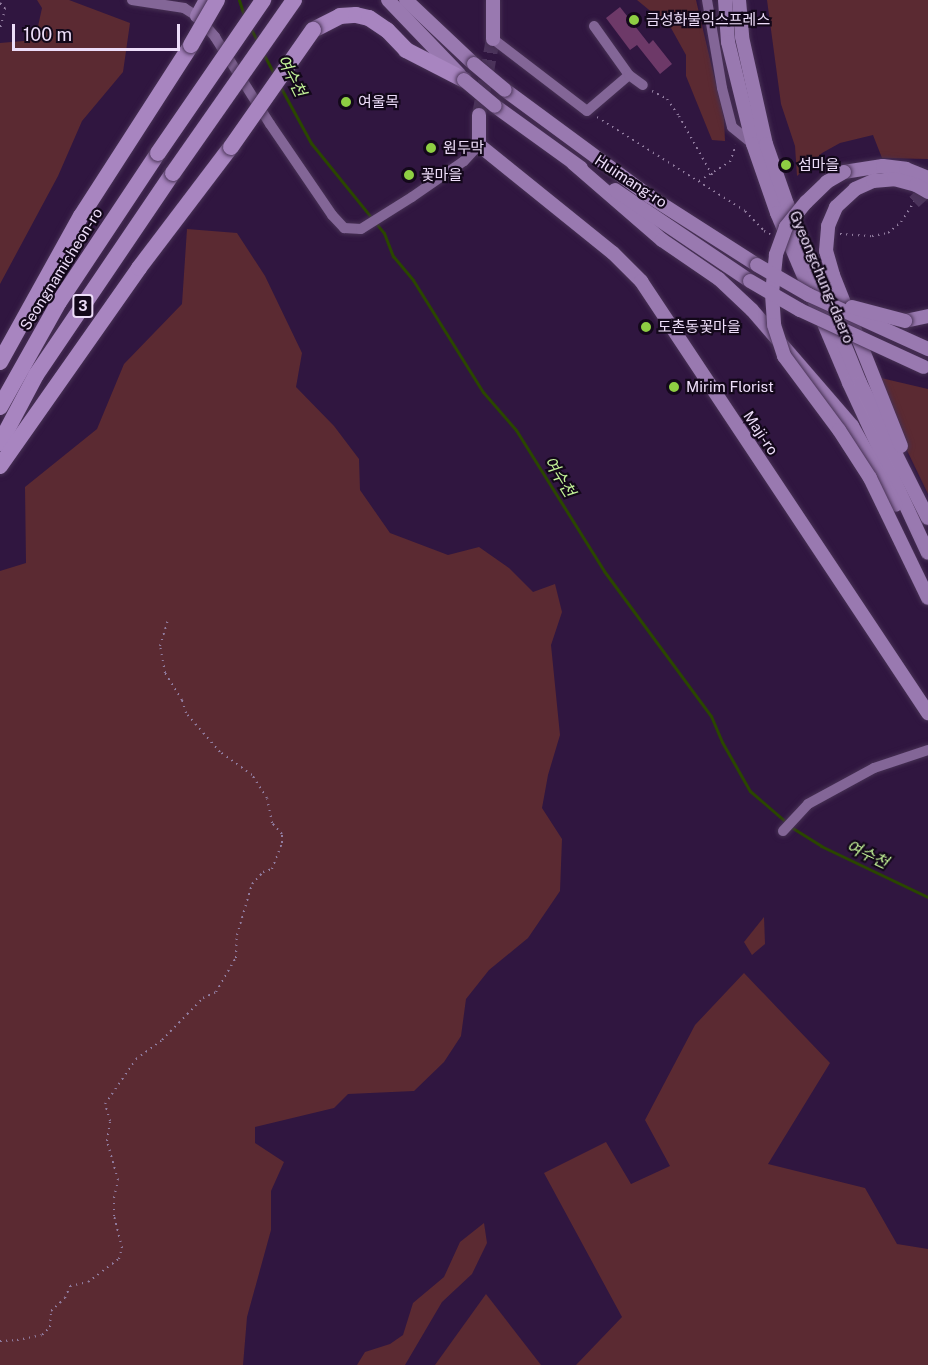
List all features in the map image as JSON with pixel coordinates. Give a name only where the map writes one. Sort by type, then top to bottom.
[{"type":"highway","points":[[0,362],[81,216],[191,45],[217,0]]},
{"type":"highway","name":"Seongnamicheon-ro","points":[[0,406],[59,302],[263,0]]},
{"type":"highway","name":"3","points":[[0,443],[36,375],[294,0]]},
{"type":"highway","points":[[0,466],[139,268],[231,147],[313,30],[340,16],[356,15],[369,18],[387,30],[406,50],[464,80]]},
{"type":"main road","points":[[197,16],[206,0]]},
{"type":"main road","points":[[388,0],[464,80]]},
{"type":"main road","name":"Huimang-ro","points":[[406,0],[505,90],[649,196],[757,265],[809,295]]},
{"type":"main road","points":[[493,0],[493,39]]},
{"type":"main road","name":"Gyeongchung-daero","points":[[726,0],[728,42],[753,144],[803,278],[928,553]]},
{"type":"main road","name":"Gyeongchung-daero","points":[[739,0],[742,37],[766,144],[787,204],[860,382],[928,517]]},
{"type":"main road","name":"Huimang-ro","points":[[464,80],[495,106],[573,163],[750,281],[800,310],[926,368]]},
{"type":"main road","points":[[479,115],[479,145]]},
{"type":"main road","name":"Maji-ro","points":[[479,145],[613,253],[641,281],[928,713]]},
{"type":"main road","points":[[573,163],[662,240],[719,279],[752,310],[852,426],[928,563]]},
{"type":"main road","points":[[928,178],[906,169],[883,166],[844,172],[827,182],[806,202],[786,227],[776,255],[772,294],[774,325],[784,356],[839,430],[870,478],[928,598]]},
{"type":"main road","points":[[928,192],[916,185],[894,178],[873,181],[855,189],[836,207],[828,226],[826,251],[928,517]]},
{"type":"main road","points":[[809,295],[905,321],[928,316]]},
{"type":"main road","points":[[809,295],[928,349]]},
{"type":"street","points":[[132,0],[184,8],[197,16],[215,37],[333,215],[344,228],[361,229],[464,161],[479,145]]},
{"type":"street","points":[[707,0],[722,88],[732,127],[753,144]]},
{"type":"street","points":[[594,26],[629,75],[643,85]]},
{"type":"street","points":[[493,39],[587,111],[629,75]]},
{"type":"street","points":[[784,829],[808,804],[874,768],[928,750]]},
{"type":"path","points":[[0,3],[5,8],[0,29]]},
{"type":"path","points":[[643,85],[667,99],[680,116],[712,175]]},
{"type":"path","points":[[587,111],[745,211],[764,231],[771,234]]},
{"type":"path","points":[[699,181],[723,168],[734,156],[736,147],[732,127]]},
{"type":"path","points":[[838,233],[872,236],[888,233],[901,222],[914,202]]},
{"type":"path","points":[[0,1341],[17,1341],[42,1335],[50,1327],[51,1311],[65,1298],[70,1286],[88,1282],[118,1259],[122,1248],[114,1207],[118,1180],[107,1141],[110,1121],[105,1104],[136,1059],[162,1040],[203,998],[216,992],[236,958],[237,935],[252,884],[263,872],[272,869],[282,843],[282,834],[272,823],[267,798],[252,775],[220,752],[186,713],[182,700],[165,673],[160,646],[168,619]]},
{"type":"shaded area","points":[[37,0],[69,0],[130,23],[123,72],[82,121],[58,176],[0,284],[0,43],[35,40],[42,8]]},
{"type":"shaded area","points":[[637,0],[696,0],[724,118],[725,141],[712,140],[686,76],[686,55],[671,28]]},
{"type":"shaded area","points":[[767,0],[928,0],[928,159],[882,158],[873,135],[840,143],[822,153],[797,176],[795,146],[781,104]]},
{"type":"shaded area","points":[[187,229],[237,233],[265,276],[302,353],[296,387],[334,426],[359,459],[360,490],[390,533],[448,555],[479,547],[509,568],[533,592],[555,584],[562,612],[551,645],[560,735],[548,775],[542,808],[562,839],[560,891],[528,938],[489,970],[466,999],[461,1036],[444,1062],[414,1091],[348,1094],[334,1108],[255,1127],[255,1143],[284,1162],[271,1191],[271,1230],[247,1317],[243,1365],[0,1365],[0,571],[26,563],[25,487],[97,429],[124,364],[182,304]]},
{"type":"shaded area","points":[[881,378],[928,389],[928,494],[902,440]]},
{"type":"shaded area","points":[[764,917],[765,944],[752,955],[744,942]]},
{"type":"shaded area","points":[[744,973],[830,1063],[768,1164],[865,1188],[897,1244],[928,1249],[928,1365],[576,1365],[622,1317],[544,1173],[606,1142],[631,1184],[670,1166],[645,1120],[695,1025]]},
{"type":"shaded area","points":[[484,1223],[487,1243],[472,1274],[442,1302],[405,1365],[357,1365],[365,1352],[390,1344],[403,1335],[413,1303],[444,1277],[460,1242]]},
{"type":"shaded area","points":[[486,1294],[541,1365],[435,1365]]},
{"type":"building","points":[[620,7],[649,44],[653,40],[672,64],[660,74],[637,45],[630,50],[606,18]]},
{"type":"waterway","name":"여수천","points":[[239,0],[244,15]]},
{"type":"waterway","name":"여수천","points":[[251,29],[258,42]]},
{"type":"waterway","name":"여수천","points":[[263,53],[274,74]]},
{"type":"waterway","name":"여수천","points":[[281,88],[311,143],[384,233],[393,256],[413,280],[483,392],[516,430],[604,571],[711,716],[722,742],[750,791],[786,822]]},
{"type":"waterway","name":"여수천","points":[[791,827],[821,846],[928,897]]},
{"type":"tunnel","points":[[479,115],[493,39]]},
{"type":"tunnel","points":[[914,202],[928,189]]},
{"type":"place","name":"금성화물익스프레스","points":[[634,20]]},
{"type":"place","name":"여울목","points":[[346,102]]},
{"type":"place","name":"원두막","points":[[431,148]]},
{"type":"place","name":"섬마을","points":[[786,165]]},
{"type":"place","name":"꽃마을","points":[[409,175]]},
{"type":"place","name":"도촌동꽃마을","points":[[646,327]]},
{"type":"place","name":"Mirim Florist","points":[[674,387]]}]
